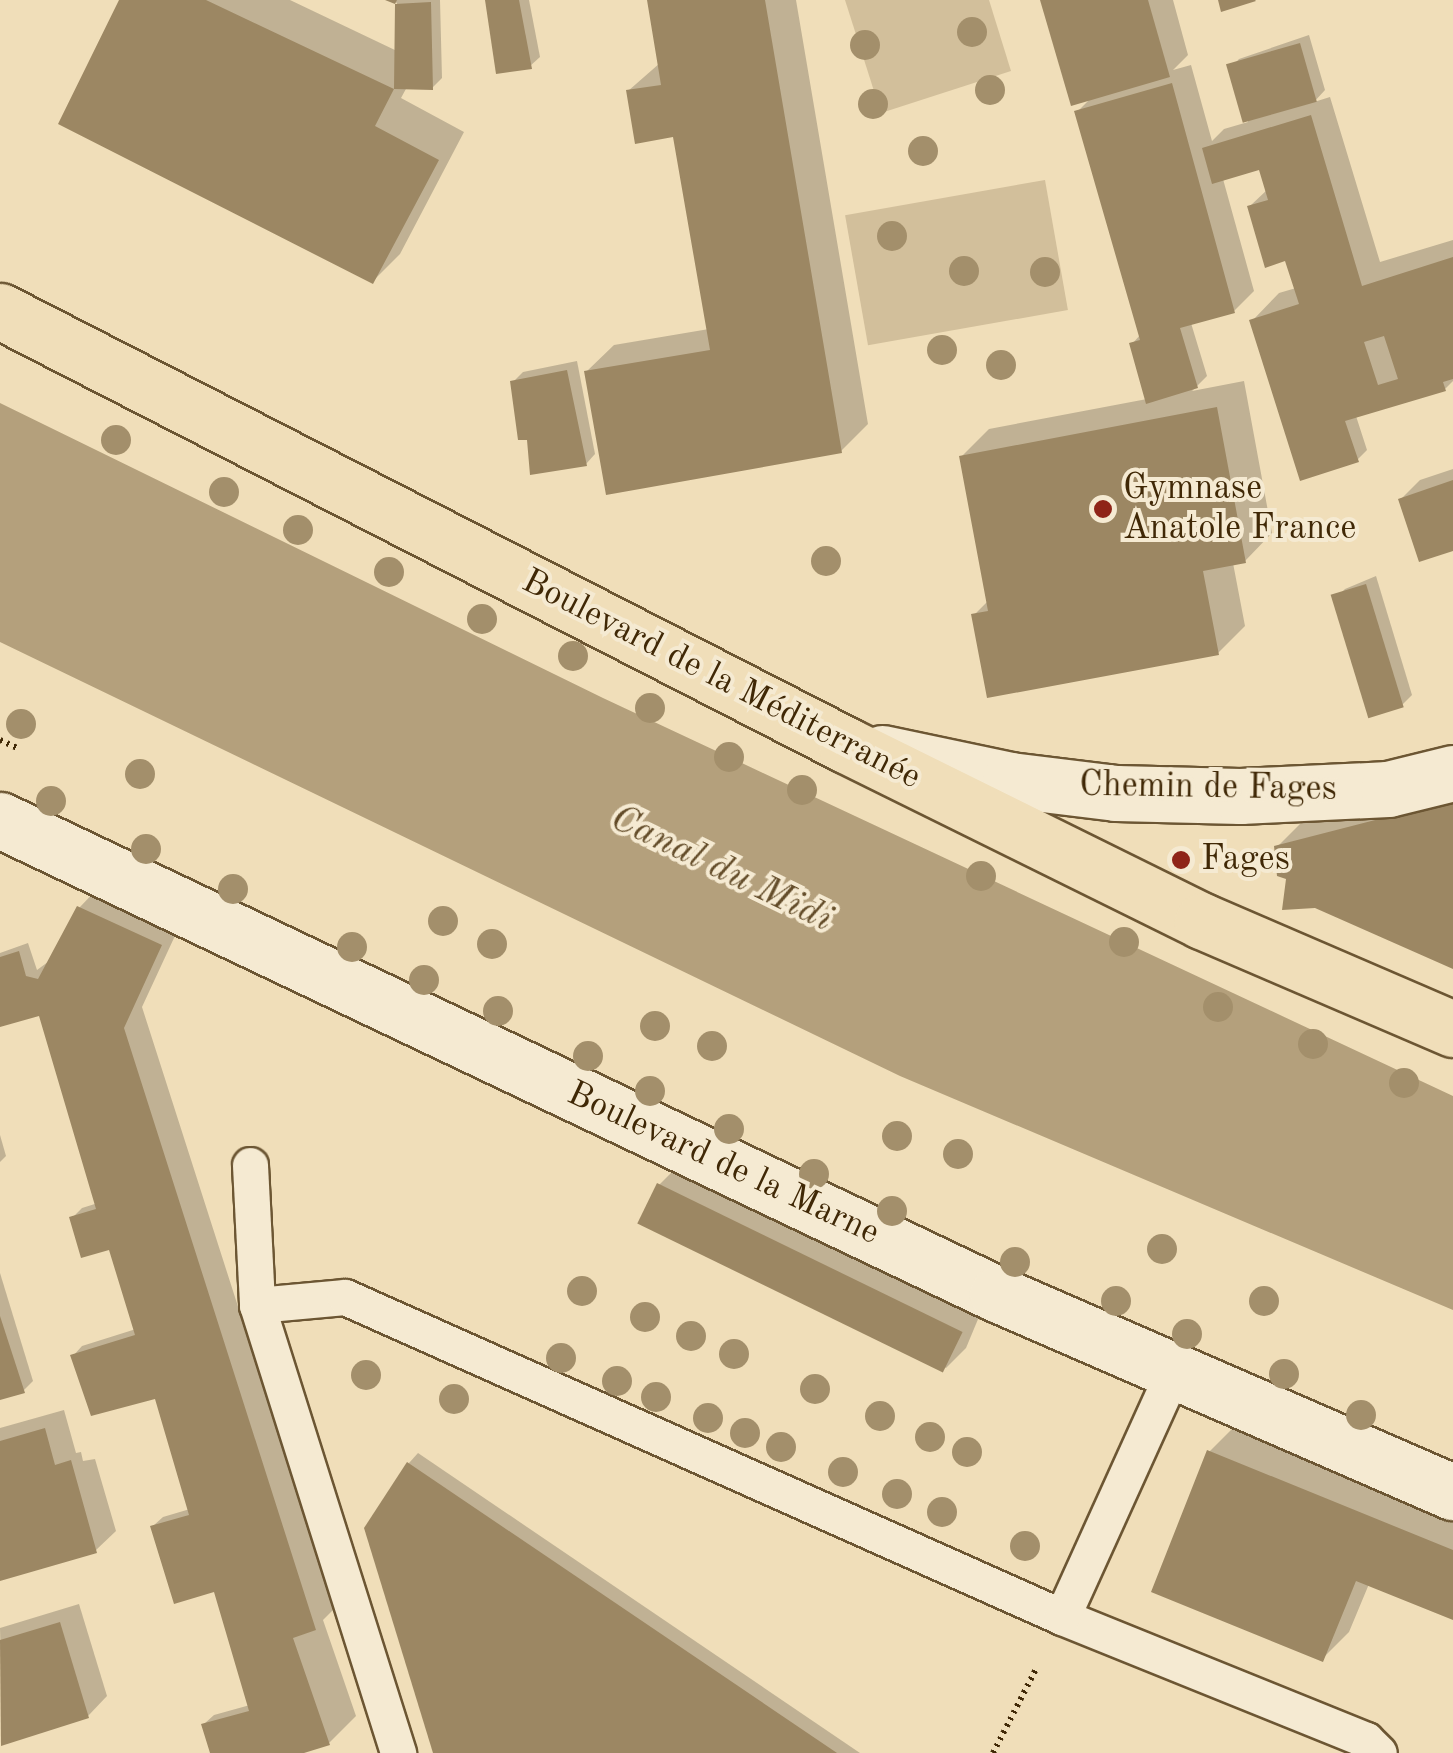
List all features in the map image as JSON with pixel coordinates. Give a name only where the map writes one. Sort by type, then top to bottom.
[{"type":"main road","name":"Boulevard de la Méditerranée","points":[[0,311],[846,745],[1202,921],[1453,1029]]},
{"type":"street","name":"Chemin de Fages","points":[[846,745],[1010,780],[1116,794],[1240,796],[1388,788],[1453,774]]},
{"type":"street","name":"Boulevard de la Marne","points":[[0,820],[997,1294],[1453,1492]]},
{"type":"lane","points":[[250,1164],[257,1305],[398,1753]]},
{"type":"lane","points":[[257,1305],[345,1298],[1062,1617],[1366,1740],[1379,1753]]},
{"type":"lane","points":[[1062,1617],[1173,1372]]},
{"type":"path","points":[[993,1753],[1062,1617]]},
{"type":"shaded area","points":[[845,0],[989,0],[1011,71],[881,113]]},
{"type":"shaded area","points":[[1045,180],[1068,310],[868,345],[845,215]]},
{"type":"water","name":"Canal du Midi","points":[[0,403],[603,698],[1453,1096],[1453,1310],[900,1076],[0,642]]},
{"type":"building","points":[[119,0],[206,0],[394,89],[375,126],[439,160],[373,284],[58,124]]},
{"type":"building","points":[[485,0],[519,0],[532,69],[496,74]]},
{"type":"building","points":[[647,0],[765,0],[842,453],[606,495],[584,371],[710,350],[673,137],[635,144],[626,90],[661,85]]},
{"type":"building","points":[[1040,0],[1148,0],[1170,77],[1071,106]]},
{"type":"building","points":[[1218,0],[1255,0],[1256,1],[1221,12]]},
{"type":"building","points":[[431,2],[433,90],[394,89],[395,4]]},
{"type":"building","points":[[1300,43],[1317,102],[1243,123],[1226,64]]},
{"type":"building","points":[[1172,83],[1235,313],[1180,328],[1198,388],[1146,404],[1129,343],[1140,340],[1074,111]]},
{"type":"building","points":[[1311,115],[1362,286],[1453,257],[1453,379],[1443,382],[1446,391],[1345,421],[1359,462],[1300,481],[1249,320],[1299,304],[1285,261],[1265,268],[1247,206],[1268,200],[1259,170],[1212,184],[1202,148]],"holes":[[[1384,336],[1398,379],[1378,385],[1364,342]]]},
{"type":"building","points":[[567,370],[587,466],[530,475],[527,440],[518,440],[510,381]]},
{"type":"building","name":"Gymnase Anatole France","points":[[1217,407],[1246,563],[1203,571],[1219,655],[987,698],[971,614],[988,611],[959,456]]},
{"type":"building","points":[[1453,480],[1453,551],[1419,562],[1398,499]]},
{"type":"building","points":[[1366,584],[1404,707],[1368,718],[1331,595]]},
{"type":"building","points":[[1453,800],[1453,969],[1315,908],[1282,910],[1286,879],[1277,876],[1274,846]]},
{"type":"building","points":[[77,906],[162,945],[124,1028],[316,1630],[293,1638],[330,1745],[304,1753],[210,1753],[201,1724],[249,1711],[214,1592],[174,1604],[150,1526],[189,1515],[155,1399],[91,1416],[70,1355],[135,1335],[109,1250],[81,1258],[69,1217],[96,1209],[39,1016],[0,1027],[0,957],[19,951],[26,976],[38,979]]},
{"type":"building","points":[[657,1183],[963,1332],[943,1372],[637,1223]]},
{"type":"building","points":[[0,1316],[25,1393],[0,1400]]},
{"type":"building","points":[[45,1428],[55,1465],[71,1460],[97,1553],[0,1581],[0,1441]]},
{"type":"building","points":[[1207,1450],[1453,1550],[1453,1620],[1356,1581],[1323,1662],[1151,1592]]},
{"type":"building","points":[[407,1462],[837,1753],[433,1753],[364,1528]]},
{"type":"building","points":[[60,1622],[89,1718],[1,1746],[0,1640]]},
{"type":"place","name":"Gymnase Anatole France","points":[[1103,509]]},
{"type":"place","name":"Fages","points":[[1181,860]]}]
